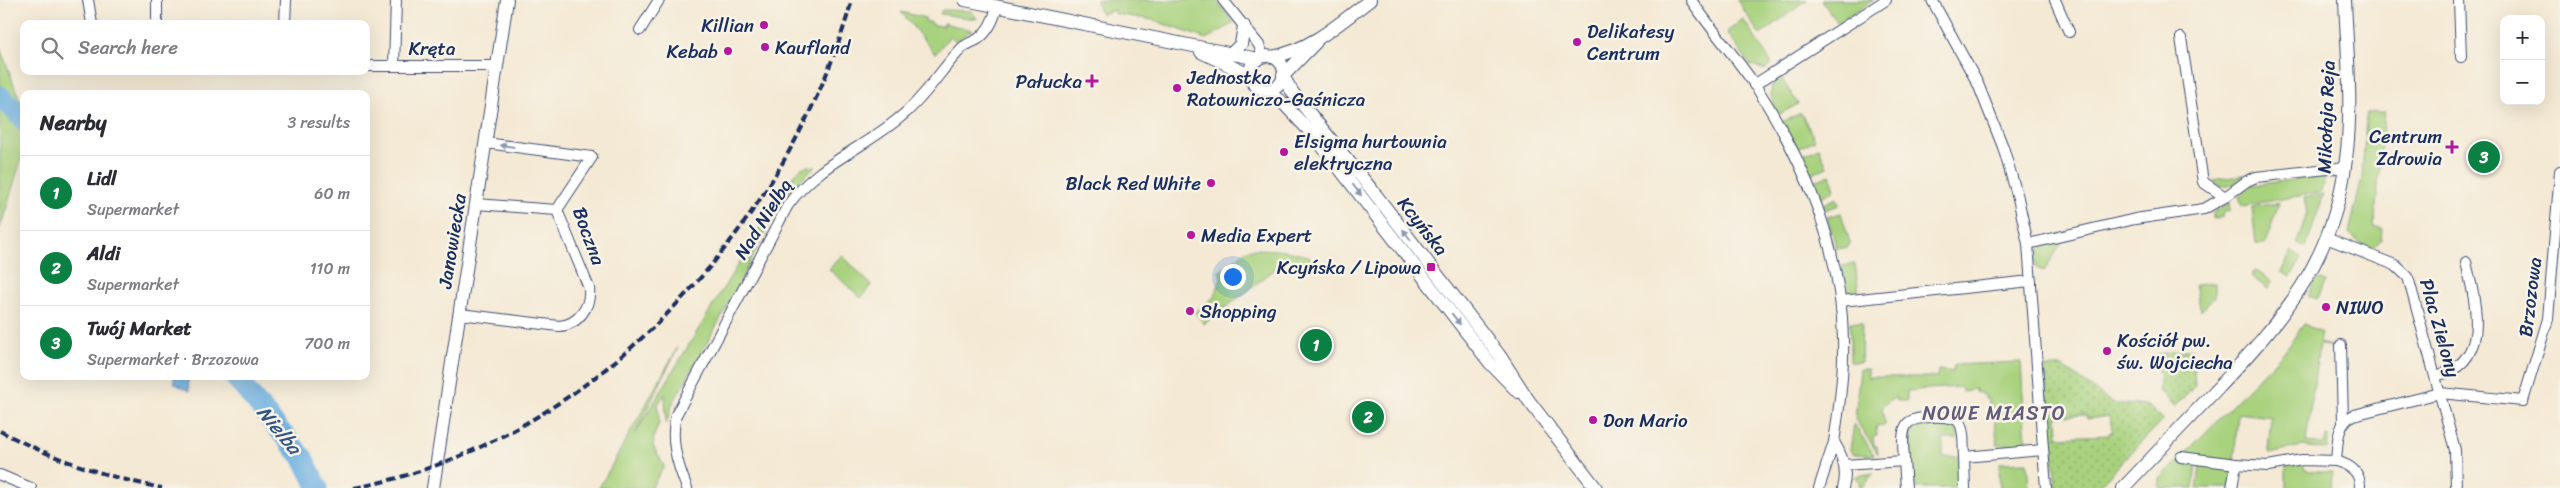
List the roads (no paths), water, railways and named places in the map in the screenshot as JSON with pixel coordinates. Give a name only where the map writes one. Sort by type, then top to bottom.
[{"type":"street","points":[[88,0],[91,20]]},
{"type":"street","points":[[157,0],[157,20]]},
{"type":"street","points":[[285,20],[286,0]]},
{"type":"street","points":[[394,66],[396,0]]},
{"type":"street","name":"Janowiecka","points":[[433,488],[507,0]]},
{"type":"street","points":[[640,30],[659,0]]},
{"type":"street","points":[[966,0],[1192,47],[1264,58],[1280,63],[1283,76]]},
{"type":"street","points":[[1223,0],[1259,45],[1264,58]]},
{"type":"street","points":[[1192,47],[1241,71],[1251,78],[1258,88],[1266,90],[1279,84],[1283,76],[1321,37],[1370,0]]},
{"type":"street","points":[[1691,0],[1754,85],[1784,137],[1814,201],[1833,259],[1841,301],[1843,356],[1834,442],[1819,488]]},
{"type":"street","points":[[1754,85],[1886,0]]},
{"type":"street","points":[[1932,0],[1969,64],[1989,108],[2013,181],[2028,244],[2046,488]]},
{"type":"street","points":[[2055,0],[2069,32]]},
{"type":"street","name":"Mikołaja Reja","points":[[2123,488],[2274,327],[2303,286],[2326,238],[2345,167],[2348,123],[2345,0]]},
{"type":"street","points":[[2459,0],[2461,57]]},
{"type":"street","name":"Nad Nielbą","points":[[687,488],[674,452],[673,436],[676,415],[788,204],[815,174],[888,127],[921,98],[963,48],[980,38],[988,28],[997,6]]},
{"type":"street","points":[[1231,54],[1241,44],[1244,26]]},
{"type":"street","points":[[1251,78],[1252,65],[1264,58],[1284,55],[1321,37]]},
{"type":"street","points":[[2181,38],[2203,182],[2225,197]]},
{"type":"street","name":"Kręta","points":[[370,66],[497,66]]},
{"type":"street","name":"Kcyńska","points":[[1283,76],[1293,94],[1372,190],[1500,356],[1529,402],[1596,488]]},
{"type":"street","name":"Kcyńska","points":[[1266,90],[1284,104],[1315,137],[1490,363],[1529,402]]},
{"type":"street","name":"Boczna","points":[[460,314],[568,326],[578,317],[589,299],[589,288],[557,210],[592,157],[486,143]]},
{"type":"street","points":[[2028,244],[2135,219],[2204,209],[2225,197],[2246,181],[2256,177],[2345,167]]},
{"type":"street","name":"Brzozowa","points":[[2440,393],[2523,401],[2548,319],[2560,171]]},
{"type":"street","points":[[476,204],[557,210]]},
{"type":"street","name":"Plac Zielony","points":[[2326,238],[2395,265],[2404,271],[2412,285],[2440,393],[2354,415],[2343,421]]},
{"type":"street","points":[[2435,376],[2448,373],[2463,364],[2474,335],[2477,305],[2466,262]]},
{"type":"street","points":[[1841,301],[2031,281]]},
{"type":"street","points":[[2336,461],[2340,426],[2343,421],[2341,345]]},
{"type":"street","points":[[2440,393],[2455,450],[2456,488]]},
{"type":"street","points":[[1906,488],[1903,433],[1907,424],[1916,418],[1949,417],[1959,422],[1961,427],[1965,488]]},
{"type":"street","points":[[1834,442],[1840,452],[1844,465],[1846,478],[1843,488]]},
{"type":"street","points":[[1964,457],[2043,450]]},
{"type":"street","points":[[2181,457],[2268,466],[2302,460],[2336,461],[2354,469],[2358,476],[2360,488]]},
{"type":"street","points":[[1844,465],[1904,461]]},
{"type":"street","points":[[2232,488],[2236,464]]},
{"type":"street","points":[[0,475],[31,488]]},
{"type":"water","points":[[174,380],[188,380],[189,391],[175,384]]},
{"type":"waterway","name":"Nielba","points":[[0,96],[20,116]]},
{"type":"waterway","name":"Nielba","points":[[237,380],[303,458],[318,488]]},
{"type":"railway","points":[[354,488],[441,463],[523,425],[599,374],[668,313],[729,243],[781,166],[822,85],[852,0]]},
{"type":"railway","points":[[0,431],[39,450],[79,466],[162,488]]},
{"type":"place","name":"Killian","points":[[764,25]]},
{"type":"place","name":"Delikatesy Centrum","points":[[1577,42]]},
{"type":"place","name":"Kaufland","points":[[765,47]]},
{"type":"place","name":"Kebab","points":[[728,51]]},
{"type":"place","name":"Pałucka","points":[[1092,81]]},
{"type":"place","name":"Jednostka Ratowniczo-Gaśnicza","points":[[1177,88]]},
{"type":"place","name":"Centrum Zdrowia","points":[[2452,147]]},
{"type":"place","name":"Elsigma hurtownia elektryczna","points":[[1284,152]]},
{"type":"place","name":"Twój Market","points":[[2484,157]]},
{"type":"place","name":"Black Red White","points":[[1211,183]]},
{"type":"place","name":"Media Expert","points":[[1191,235]]},
{"type":"place","name":"Kcyńska / Lipowa","points":[[1431,267]]},
{"type":"place","name":"NIWO","points":[[2326,307]]},
{"type":"place","name":"Shopping","points":[[1190,311]]},
{"type":"place","name":"Lidl","points":[[1316,345]]},
{"type":"place","name":"Kościół pw. św. Wojciecha","points":[[2107,351]]},
{"type":"place","name":"Aldi","points":[[1368,417]]},
{"type":"place","name":"Don Mario","points":[[1593,420]]},
{"type":"district","name":"NOWE MIASTO","points":[[1994,413]]}]
